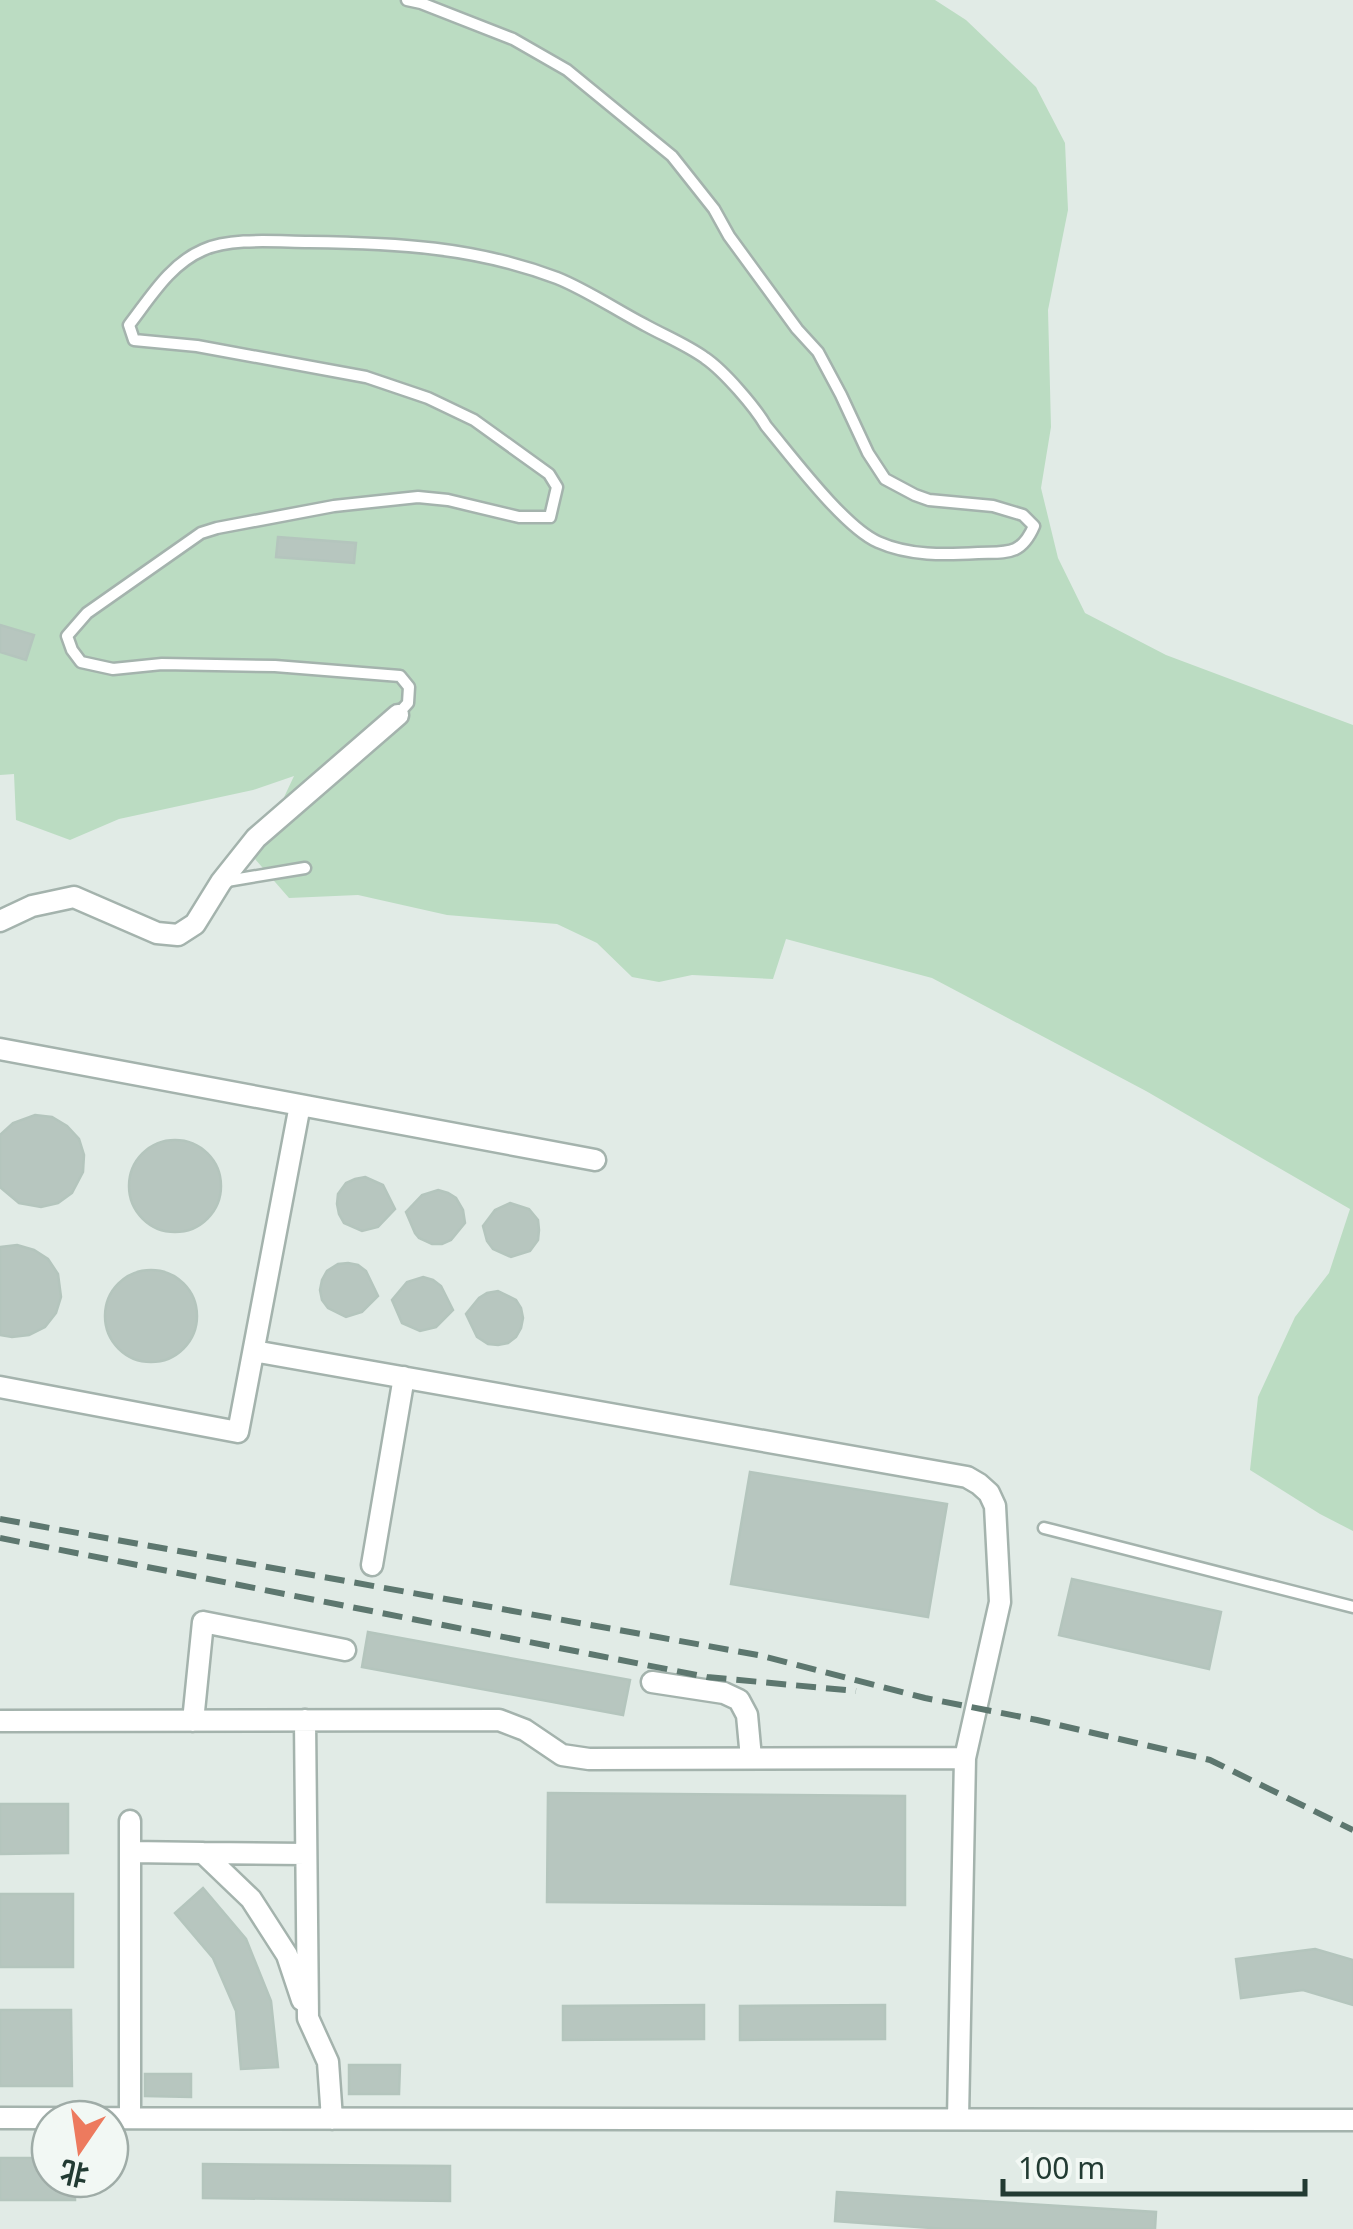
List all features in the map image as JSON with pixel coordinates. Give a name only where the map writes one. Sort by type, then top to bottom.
[{"type":"street","points":[[0,921],[32,906],[74,897],[158,933],[188,931],[256,838],[398,715]]},
{"type":"street","points":[[0,1049],[596,1160]]},
{"type":"street","points":[[0,1387],[238,1432],[300,1105]]},
{"type":"street","points":[[254,1351],[967,1477],[989,1494],[998,1519],[1000,1602],[965,1758],[958,2120]]},
{"type":"street","points":[[372,1564],[404,1377]]},
{"type":"street","points":[[193,1721],[203,1622],[345,1650]]},
{"type":"street","points":[[652,1682],[724,1693],[739,1700],[746,1715],[750,1758]]},
{"type":"street","points":[[305,1720],[308,2018]]},
{"type":"street","points":[[0,1722],[498,1720],[525,1730],[562,1755],[589,1758],[965,1758]]},
{"type":"street","points":[[130,1821],[130,2099]]},
{"type":"street","points":[[130,1852],[306,1854]]},
{"type":"street","points":[[203,1853],[251,1899],[287,1955],[328,2062],[332,2118]]},
{"type":"street","points":[[0,2118],[30,2118]]},
{"type":"street","points":[[130,2118],[1353,2120]]},
{"type":"lane","points":[[398,715],[408,703],[409,688],[400,676],[276,666],[162,664],[113,668],[82,662],[72,650],[67,636],[87,613],[201,533],[216,528],[334,506],[418,496],[519,518],[550,517],[557,487],[549,474],[474,420],[428,398],[366,377],[197,346],[134,340],[129,326],[167,276],[191,255],[228,244],[387,243],[449,249],[514,264],[561,280],[708,359],[758,412],[845,517],[868,537],[914,552],[1015,551],[1028,540],[1034,526],[1023,514],[993,506],[929,500],[886,479],[868,453],[818,352],[672,156],[567,70],[513,39],[408,0]]},
{"type":"lane","points":[[221,882],[305,868]]},
{"type":"lane","points":[[1044,1528],[1353,1607]]},
{"type":"green space","points":[[0,0],[935,0],[966,20],[1036,87],[1065,143],[1068,210],[1048,310],[1051,427],[1041,488],[1058,558],[1085,613],[1166,655],[1353,725],[1353,1531],[1250,1470],[1258,1397],[1295,1317],[1329,1273],[1350,1209],[1146,1091],[932,978],[786,939],[773,979],[692,975],[659,982],[632,977],[597,943],[557,924],[447,915],[358,895],[289,898],[255,859],[294,776],[253,790],[119,819],[70,840],[16,820],[14,774],[0,775]]},
{"type":"building","points":[[278,537],[356,543],[354,563],[276,557]]},
{"type":"building","points":[[0,625],[34,635],[26,660],[0,652]]},
{"type":"building","points":[[35,1115],[52,1117],[67,1126],[79,1139],[84,1155],[83,1172],[72,1193],[58,1203],[41,1207],[19,1203],[0,1187],[0,1135],[13,1123]]},
{"type":"building","points":[[175,1140],[193,1143],[208,1153],[218,1168],[218,1204],[208,1219],[193,1229],[175,1232],[157,1229],[142,1219],[132,1204],[129,1186],[132,1168],[142,1153],[157,1143]]},
{"type":"building","points":[[365,1177],[383,1185],[395,1209],[378,1227],[362,1231],[344,1223],[337,1204],[338,1194],[346,1183]]},
{"type":"building","points":[[438,1190],[456,1198],[465,1223],[451,1240],[432,1244],[419,1238],[406,1212],[422,1195]]},
{"type":"building","points":[[510,1203],[529,1209],[538,1220],[539,1230],[538,1240],[530,1251],[511,1257],[493,1249],[483,1226],[495,1210]]},
{"type":"building","points":[[17,1245],[48,1259],[58,1274],[61,1297],[56,1313],[45,1327],[29,1335],[12,1337],[0,1335],[0,1247]]},
{"type":"building","points":[[348,1263],[366,1271],[378,1296],[362,1312],[346,1317],[328,1308],[320,1290],[327,1271]]},
{"type":"building","points":[[151,1270],[169,1273],[184,1283],[194,1298],[194,1334],[184,1349],[169,1359],[151,1362],[133,1359],[118,1349],[108,1334],[105,1316],[108,1298],[118,1283],[133,1273]]},
{"type":"building","points":[[423,1277],[441,1286],[453,1310],[436,1327],[420,1331],[402,1323],[392,1300],[407,1282]]},
{"type":"building","points":[[498,1291],[516,1300],[523,1318],[516,1337],[498,1345],[477,1337],[466,1314],[479,1298]]},
{"type":"building","points":[[750,1472],[947,1504],[928,1617],[731,1584]]},
{"type":"building","points":[[1072,1579],[1221,1612],[1209,1669],[1059,1635]]},
{"type":"building","points":[[368,1632],[630,1680],[623,1715],[362,1667]]},
{"type":"building","points":[[548,1793],[905,1796],[905,1905],[547,1902]]},
{"type":"building","points":[[0,1804],[68,1804],[68,1853],[0,1854]]},
{"type":"building","points":[[203,1888],[246,1939],[271,2001],[278,2067],[241,2069],[236,2011],[213,1958],[175,1913]]},
{"type":"building","points":[[0,1894],[73,1894],[73,1967],[0,1967]]},
{"type":"building","points":[[1315,1949],[1353,1960],[1353,2005],[1303,1990],[1241,1998],[1236,1959]]},
{"type":"building","points":[[704,2005],[704,2039],[563,2040],[563,2006]]},
{"type":"building","points":[[885,2005],[885,2039],[740,2040],[740,2006]]},
{"type":"building","points":[[0,2010],[71,2010],[72,2086],[0,2086]]},
{"type":"building","points":[[349,2065],[400,2065],[399,2094],[349,2094]]},
{"type":"building","points":[[145,2074],[191,2074],[191,2097],[145,2096]]},
{"type":"building","points":[[0,2158],[30,2158],[30,2199],[75,2199],[75,2200],[0,2200]]},
{"type":"building","points":[[203,2164],[450,2166],[450,2201],[203,2198]]},
{"type":"building","points":[[837,2192],[1156,2212],[1155,2229],[945,2229],[835,2221]]},
{"type":"railway","points":[[0,1519],[758,1655],[925,1698],[1210,1760],[1353,1830]]},
{"type":"railway","points":[[0,1538],[707,1677],[856,1691]]}]
